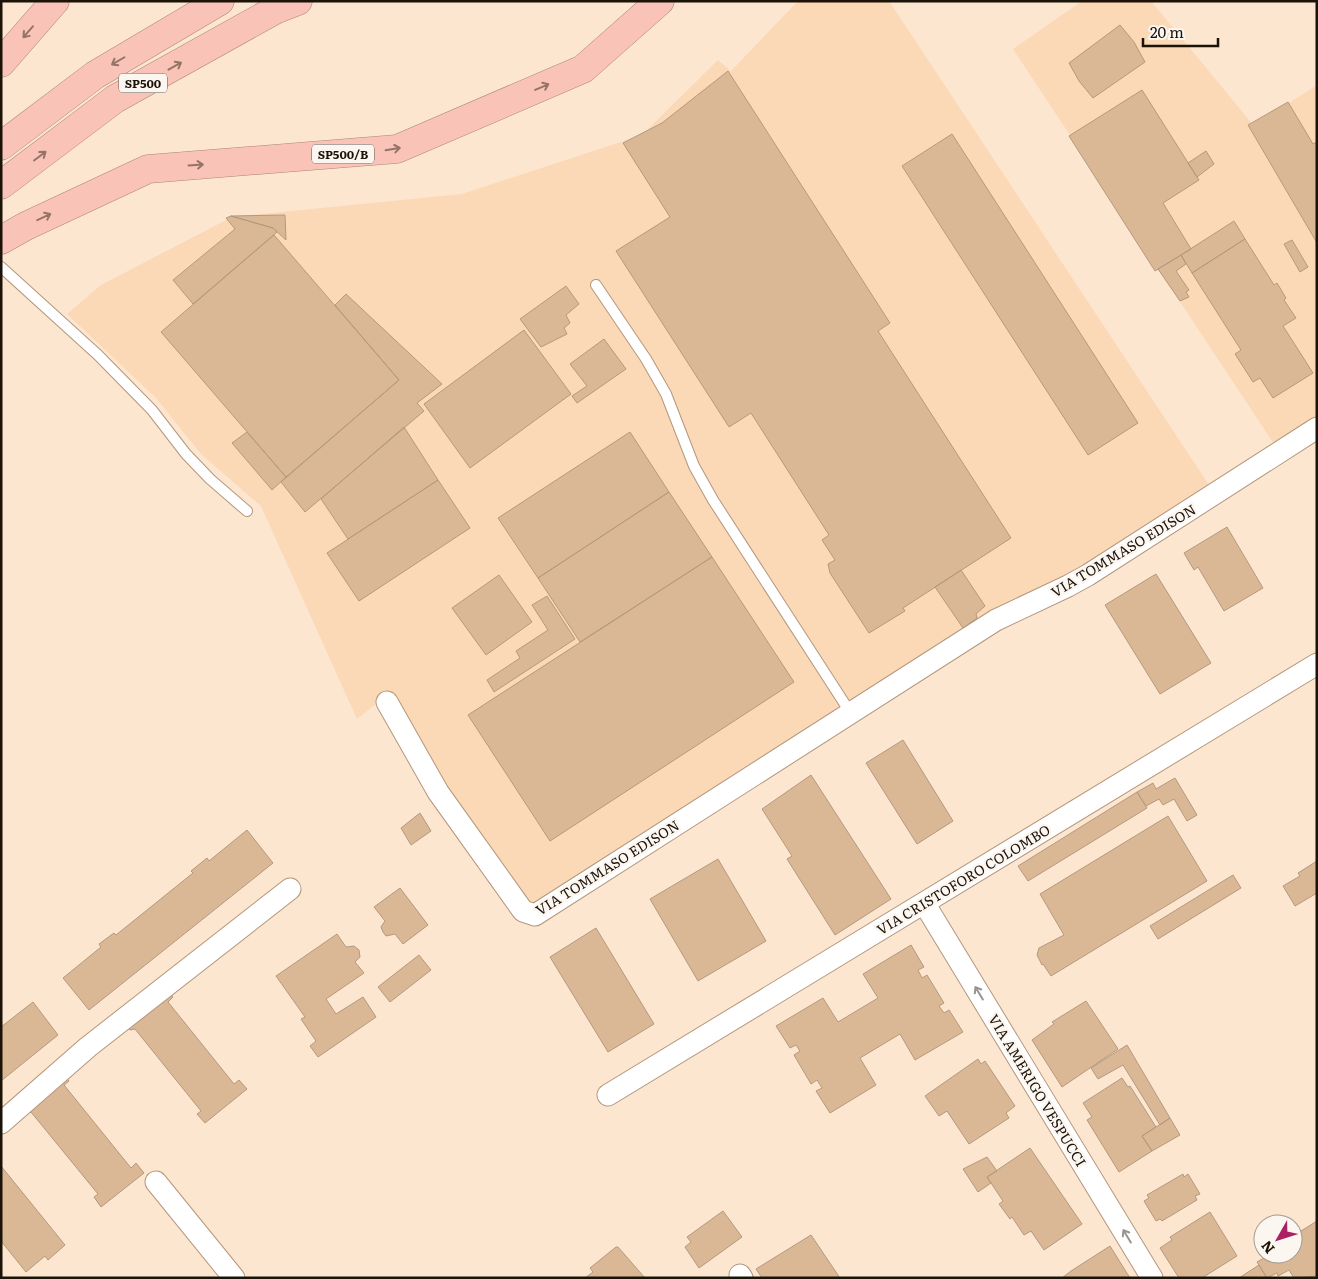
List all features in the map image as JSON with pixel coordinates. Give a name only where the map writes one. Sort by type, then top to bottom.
[{"type":"highway","points":[[1,63],[55,1]]},
{"type":"highway","name":"SP500","points":[[1,146],[95,75],[220,1]]},
{"type":"highway","name":"SP500","points":[[1,185],[115,100],[275,10],[298,1]]},
{"type":"highway","name":"SP500/B","points":[[1,240],[26,226],[148,169],[397,150],[584,69],[660,1]]},
{"type":"street","name":"VIA TOMMASO EDISON","points":[[387,702],[438,792],[523,911],[535,915],[996,620],[1088,575],[1317,428]]},
{"type":"street","name":"VIA CRISTOFORO COLOMBO","points":[[608,1095],[1317,664]]},
{"type":"street","points":[[1,1123],[88,1047],[290,889]]},
{"type":"street","name":"VIA AMERIGO VESPUCCI","points":[[924,903],[1152,1278]]},
{"type":"street","points":[[156,1182],[234,1278]]},
{"type":"lane","points":[[1,267],[98,356],[152,410],[186,454],[210,479],[247,511]]},
{"type":"lane","points":[[596,285],[646,359],[666,394],[694,466],[713,500],[850,712]]},
{"type":"shaded area","points":[[798,1],[889,1],[1209,485],[1070,575],[533,905],[526,901],[447,787],[392,691],[357,719],[261,506],[201,454],[156,398],[67,314],[101,285],[232,217],[462,194],[642,135],[718,60],[731,71]]},
{"type":"shaded area","points":[[1082,1],[1151,1],[1254,126],[1317,85],[1317,417],[1274,444],[1013,49]]},
{"type":"building","points":[[1120,25],[1134,42],[1145,62],[1093,98],[1079,81],[1069,63]]},
{"type":"building","points":[[728,71],[890,323],[878,331],[1011,538],[903,608],[905,611],[869,633],[830,573],[828,564],[835,560],[822,540],[829,535],[751,413],[729,427],[616,251],[670,217],[623,143],[662,123]]},
{"type":"building","points":[[1142,90],[1199,180],[1163,203],[1191,249],[1155,271],[1069,136]]},
{"type":"building","points":[[1288,102],[1313,144],[1317,142],[1317,243],[1248,125]]},
{"type":"building","points":[[952,134],[1138,423],[1088,455],[902,166]]},
{"type":"building","points":[[1206,151],[1214,164],[1197,177],[1188,163]]},
{"type":"building","points":[[285,215],[286,240],[273,228],[231,216]]},
{"type":"building","points":[[231,216],[273,228],[277,232],[193,304],[173,280],[235,229],[226,218]]},
{"type":"building","points":[[1234,221],[1245,239],[1192,273],[1181,255]]},
{"type":"building","points":[[274,235],[399,380],[286,477],[161,332]]},
{"type":"building","points":[[1245,239],[1274,285],[1277,283],[1286,298],[1284,300],[1296,318],[1283,326],[1313,373],[1273,398],[1260,378],[1253,382],[1235,354],[1241,350],[1192,273]]},
{"type":"building","points":[[1292,240],[1308,267],[1300,272],[1284,244]]},
{"type":"building","points":[[1181,255],[1186,264],[1176,271],[1189,290],[1186,292],[1189,297],[1180,301],[1158,269]]},
{"type":"building","points":[[566,286],[579,304],[566,315],[570,323],[564,328],[567,334],[541,347],[520,319]]},
{"type":"building","points":[[346,294],[442,384],[417,403],[424,411],[305,512],[281,482],[399,380],[335,305]]},
{"type":"building","points":[[524,330],[571,394],[470,468],[424,404]]},
{"type":"building","points":[[604,339],[626,369],[577,403],[572,396],[587,386],[570,364]]},
{"type":"building","points":[[404,427],[438,480],[348,539],[321,499]]},
{"type":"building","points":[[247,432],[286,477],[272,490],[232,443]]},
{"type":"building","points":[[630,432],[669,492],[538,578],[498,518]]},
{"type":"building","points":[[438,480],[470,528],[359,601],[327,553]]},
{"type":"building","points":[[669,492],[712,557],[580,642],[538,578]]},
{"type":"building","points":[[1227,527],[1263,588],[1224,611],[1198,567],[1194,570],[1184,553]]},
{"type":"building","points":[[712,557],[794,682],[550,841],[468,715]]},
{"type":"building","points":[[961,570],[985,606],[976,614],[977,618],[963,628],[935,587]]},
{"type":"building","points":[[1156,574],[1211,663],[1160,694],[1105,605]]},
{"type":"building","points":[[499,575],[532,622],[486,655],[452,608]]},
{"type":"building","points":[[547,596],[575,639],[494,692],[487,680],[520,658],[516,651],[548,630],[532,605]]},
{"type":"building","points":[[903,740],[953,821],[917,844],[866,763]]},
{"type":"building","points":[[811,775],[891,899],[835,935],[787,859],[792,856],[762,809]]},
{"type":"building","points":[[1175,778],[1197,815],[1187,821],[1174,799],[1163,805],[1159,799],[1146,806],[1137,792],[1153,783],[1156,789]]},
{"type":"building","points":[[1137,792],[1147,808],[1028,881],[1018,866]]},
{"type":"building","points":[[420,813],[431,831],[411,845],[401,828]]},
{"type":"building","points":[[1168,816],[1207,881],[1051,976],[1037,955],[1039,948],[1064,935],[1040,894]]},
{"type":"building","points":[[247,830],[273,863],[89,1010],[63,978],[101,947],[99,944],[114,933],[116,935],[193,873],[191,871],[207,858],[209,861]]},
{"type":"building","points":[[718,859],[766,941],[698,981],[650,899]]},
{"type":"building","points":[[1317,861],[1317,893],[1295,906],[1283,886],[1300,876],[1298,873]]},
{"type":"building","points":[[1233,875],[1241,888],[1158,939],[1150,926]]},
{"type":"building","points":[[400,888],[428,925],[403,944],[395,934],[386,936],[381,927],[385,921],[374,907]]},
{"type":"building","points":[[596,928],[654,1024],[608,1052],[550,957]]},
{"type":"building","points":[[337,934],[346,947],[354,946],[359,950],[360,957],[355,962],[364,973],[326,999],[336,1014],[363,997],[376,1017],[318,1057],[310,1046],[316,1041],[301,1019],[305,1017],[276,976]]},
{"type":"building","points":[[911,945],[924,967],[918,970],[922,978],[927,975],[944,1003],[939,1006],[944,1013],[949,1010],[963,1032],[915,1060],[900,1034],[860,1058],[876,1085],[830,1113],[816,1091],[822,1088],[817,1080],[811,1084],[794,1055],[800,1051],[796,1045],[790,1048],[776,1026],[823,998],[838,1022],[878,998],[863,974]]},
{"type":"building","points":[[419,955],[431,970],[390,1002],[378,987]]},
{"type":"building","points":[[166,989],[173,997],[168,1002],[234,1084],[239,1080],[247,1089],[205,1123],[197,1114],[201,1111],[135,1029],[130,1030],[124,1023]]},
{"type":"building","points":[[1086,1001],[1118,1049],[1062,1087],[1032,1040],[1054,1024],[1052,1022]]},
{"type":"building","points":[[33,1002],[58,1035],[1,1081],[1,1027]]},
{"type":"building","points":[[1127,1045],[1170,1118],[1160,1125],[1123,1065],[1098,1079],[1091,1068]]},
{"type":"building","points":[[978,1059],[981,1064],[985,1061],[1015,1106],[1006,1113],[1009,1118],[969,1144],[947,1111],[939,1116],[925,1096]]},
{"type":"building","points":[[62,1072],[69,1081],[64,1085],[131,1168],[136,1163],[144,1173],[101,1207],[94,1197],[98,1194],[31,1112],[26,1114]]},
{"type":"building","points":[[1122,1078],[1128,1087],[1130,1086],[1156,1127],[1142,1136],[1152,1151],[1119,1172],[1087,1120],[1092,1117],[1083,1103]]},
{"type":"building","points":[[1170,1118],[1180,1135],[1152,1151],[1142,1136]]},
{"type":"building","points":[[1030,1148],[1082,1224],[1044,1250],[1031,1231],[1024,1235],[1012,1217],[1010,1219],[999,1204],[1003,1201],[987,1177]]},
{"type":"building","points":[[987,1157],[997,1171],[987,1177],[991,1183],[978,1192],[963,1169]]},
{"type":"building","points":[[1,1166],[65,1245],[48,1260],[45,1256],[26,1272],[1,1241]]},
{"type":"building","points":[[1183,1174],[1184,1177],[1188,1174],[1200,1194],[1195,1196],[1197,1200],[1162,1221],[1160,1219],[1156,1221],[1144,1201],[1149,1198],[1147,1195]]},
{"type":"building","points":[[723,1211],[742,1237],[699,1268],[685,1247],[691,1242],[687,1237]]},
{"type":"building","points":[[1210,1212],[1237,1256],[1202,1278],[1179,1278],[1160,1248],[1172,1240],[1170,1237]]},
{"type":"building","points":[[1317,1221],[1317,1276],[1294,1278],[1289,1270],[1278,1276],[1277,1273],[1267,1278],[1258,1264],[1303,1264],[1303,1230]]},
{"type":"building","points":[[811,1235],[840,1278],[762,1278],[756,1269]]},
{"type":"building","points":[[1110,1246],[1130,1278],[1062,1278],[1071,1271]]},
{"type":"building","points":[[616,1247],[645,1278],[585,1278],[593,1272],[590,1268]]},
{"type":"building","points":[[1259,1265],[1267,1278],[1239,1278]]}]
